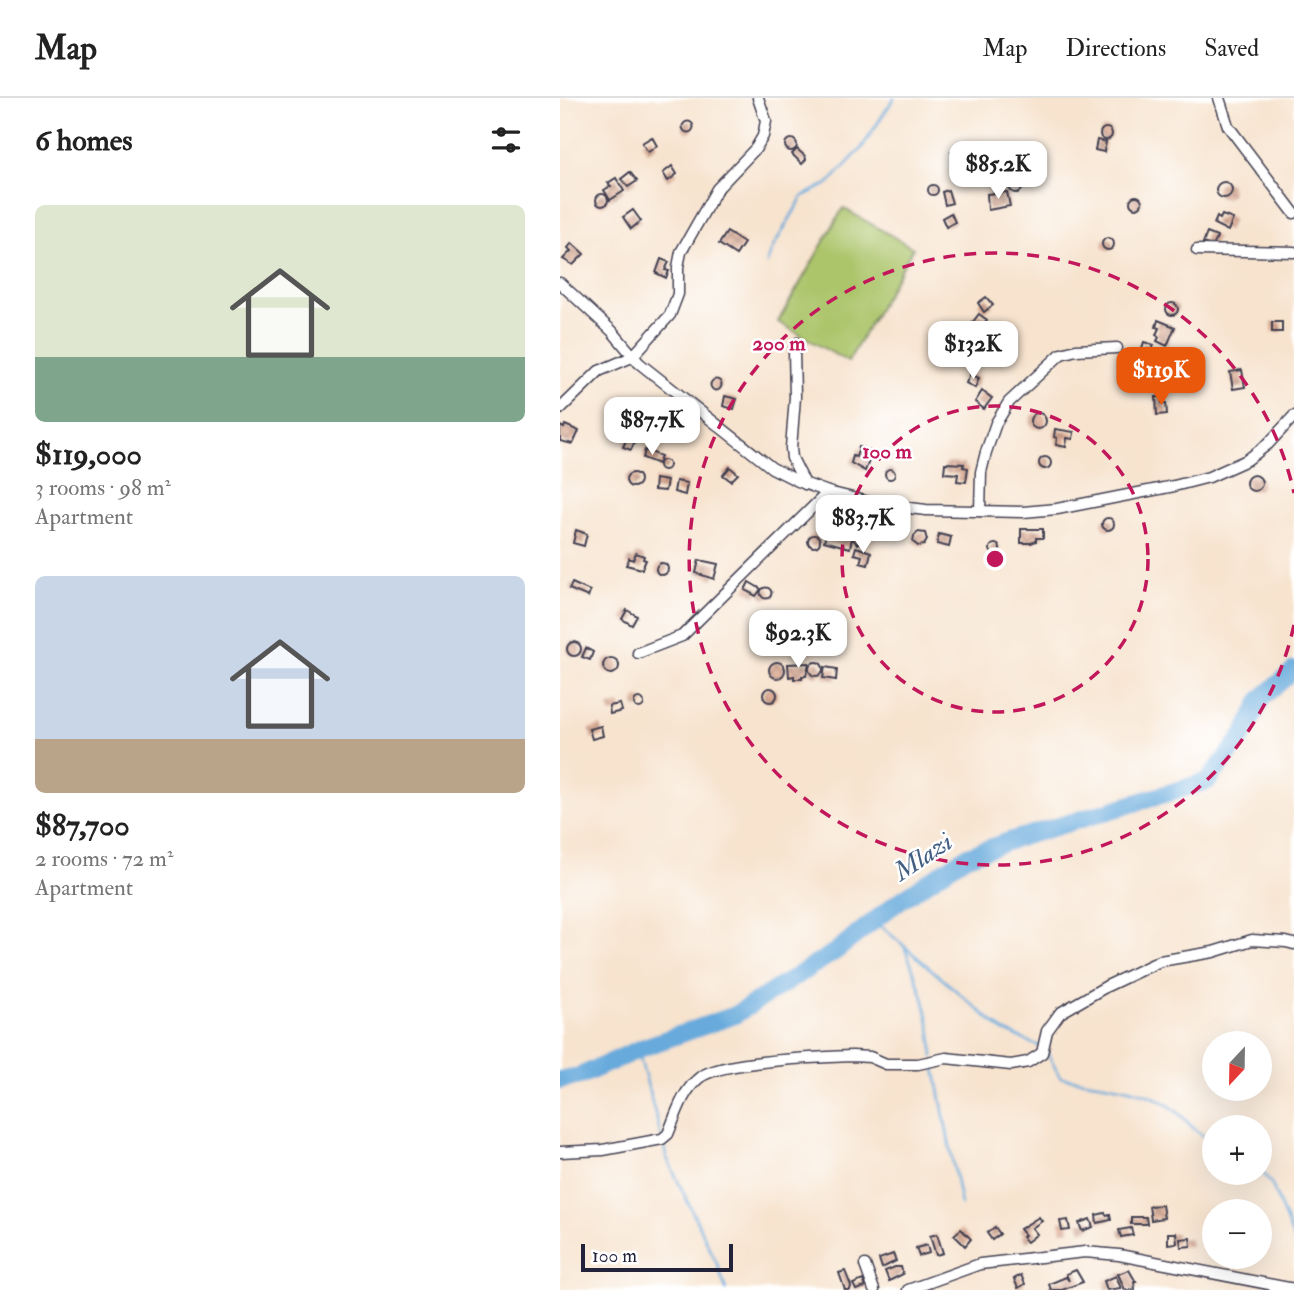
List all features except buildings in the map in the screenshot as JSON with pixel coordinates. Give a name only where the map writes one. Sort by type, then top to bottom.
[{"type":"street","points":[[560,409],[599,371],[632,356],[674,310],[678,294],[679,258],[717,188],[756,148],[763,136],[765,113],[758,98]]},
{"type":"street","points":[[1219,98],[1228,127],[1294,212]]},
{"type":"street","points":[[1197,250],[1294,252]]},
{"type":"street","points":[[560,283],[612,331],[632,356],[772,468],[828,492],[877,504],[926,510],[1023,512],[1057,509],[1174,486],[1209,477],[1257,454],[1294,416]]},
{"type":"street","points":[[797,343],[794,350],[795,397],[791,449],[805,484]]},
{"type":"street","points":[[979,511],[981,472],[986,452],[996,424],[1009,402],[1061,354],[1076,350],[1117,348]]},
{"type":"street","points":[[638,653],[682,636],[828,492]]},
{"type":"street","points":[[560,1152],[603,1150],[662,1139],[668,1134],[688,1088],[701,1075],[724,1067],[852,1056],[870,1057],[886,1064],[918,1064],[946,1058],[1011,1065],[1028,1062],[1042,1053],[1047,1031],[1060,1013],[1107,986],[1160,961],[1252,940],[1294,944]]},
{"type":"street","points":[[908,1290],[980,1264],[1085,1252],[1119,1255],[1294,1289]]},
{"type":"street","points":[[865,1265],[874,1290]]},
{"type":"green space","points":[[843,208],[913,248],[848,362],[778,322]]},
{"type":"waterway","points":[[767,263],[772,249],[803,196],[828,184],[861,149],[894,98]]},
{"type":"waterway","name":"Mlazi","points":[[560,1080],[580,1076],[644,1047],[735,1015],[836,951],[895,904],[965,857],[1012,840],[1208,781],[1243,736],[1262,698],[1294,670]]},
{"type":"waterway","points":[[875,921],[1002,1030],[1039,1046]]},
{"type":"waterway","points":[[904,946],[920,987],[933,1057]]},
{"type":"waterway","points":[[638,1050],[661,1136]]},
{"type":"waterway","points":[[1047,1052],[1060,1077],[1117,1086],[1146,1094],[1177,1111],[1202,1135]]},
{"type":"waterway","points":[[934,1063],[961,1205]]},
{"type":"waterway","points":[[663,1142],[666,1156],[718,1266],[726,1290]]},
{"type":"waterway","points":[[1272,1185],[1294,1240]]}]
